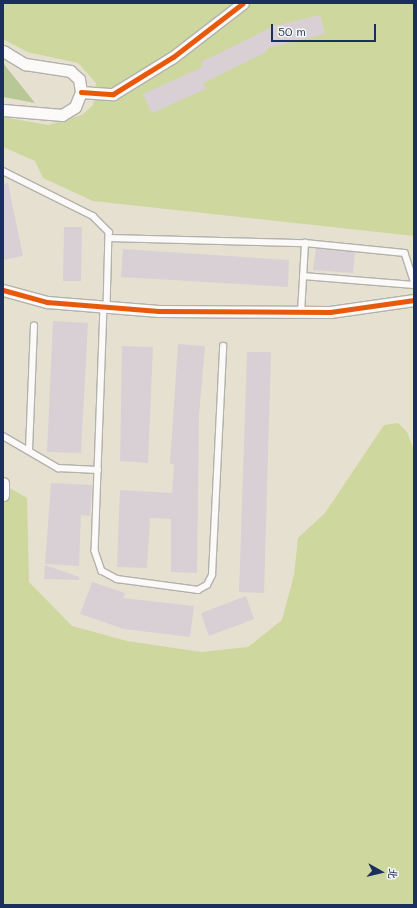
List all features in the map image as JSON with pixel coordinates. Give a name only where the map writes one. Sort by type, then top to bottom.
[{"type":"street","points":[[81,92],[113,94],[173,58],[242,3]]},
{"type":"street","points":[[3,51],[25,64],[70,71],[79,79],[81,92],[75,107],[62,115],[3,110]]},
{"type":"street","points":[[3,290],[48,302],[106,307],[301,314],[354,310],[414,300]]},
{"type":"street","points":[[3,483],[3,495]]},
{"type":"lane","points":[[3,171],[93,216],[109,232],[95,551],[102,571],[117,579],[190,590],[204,588],[213,563],[223,346]]},
{"type":"lane","points":[[109,238],[305,242],[405,253],[414,281]]},
{"type":"lane","points":[[301,314],[305,242]]},
{"type":"lane","points":[[303,276],[414,285]]},
{"type":"lane","points":[[29,450],[34,326]]},
{"type":"lane","points":[[3,436],[58,468],[98,470]]},
{"type":"green space","points":[[3,3],[414,3],[414,236],[93,201],[43,178],[35,161],[3,147],[3,117],[48,125],[82,115],[93,105],[96,83],[78,63],[27,52],[3,39]]},
{"type":"green space","points":[[3,63],[35,103],[3,97]]},
{"type":"green space","points":[[398,423],[407,432],[414,451],[414,905],[3,905],[3,484],[27,498],[29,582],[72,626],[127,641],[201,652],[248,647],[282,620],[294,575],[298,538],[325,513],[384,425]]},
{"type":"building","points":[[320,15],[325,34],[267,48],[268,51],[203,83],[206,89],[152,113],[143,94],[203,67],[201,62],[274,26]]},
{"type":"building","points":[[8,183],[23,256],[3,260],[3,184]]},
{"type":"building","points":[[64,227],[82,227],[81,281],[63,281]]},
{"type":"building","points":[[316,248],[355,252],[353,273],[313,270]]},
{"type":"building","points":[[123,249],[289,260],[288,287],[121,277]]},
{"type":"building","points":[[53,321],[88,323],[81,453],[47,452]]},
{"type":"building","points":[[178,344],[205,346],[199,415],[197,573],[171,572],[171,519],[150,518],[147,568],[117,567],[120,490],[172,493],[174,464],[170,464]]},
{"type":"building","points":[[122,346],[153,347],[148,463],[120,461]]},
{"type":"building","points":[[247,352],[271,352],[264,593],[239,592]]},
{"type":"building","points":[[51,483],[92,485],[90,516],[81,515],[79,566],[45,564]]},
{"type":"building","points":[[45,565],[79,577],[79,580],[44,579]]},
{"type":"building","points":[[92,582],[125,593],[123,598],[194,606],[190,637],[124,629],[80,614]]},
{"type":"building","points":[[246,596],[254,619],[209,636],[201,613]]},
{"type":"cycle path","points":[[81,92],[113,94],[173,57],[243,3]]},
{"type":"cycle path","points":[[3,290],[47,302],[159,311],[330,312],[414,300]]}]
